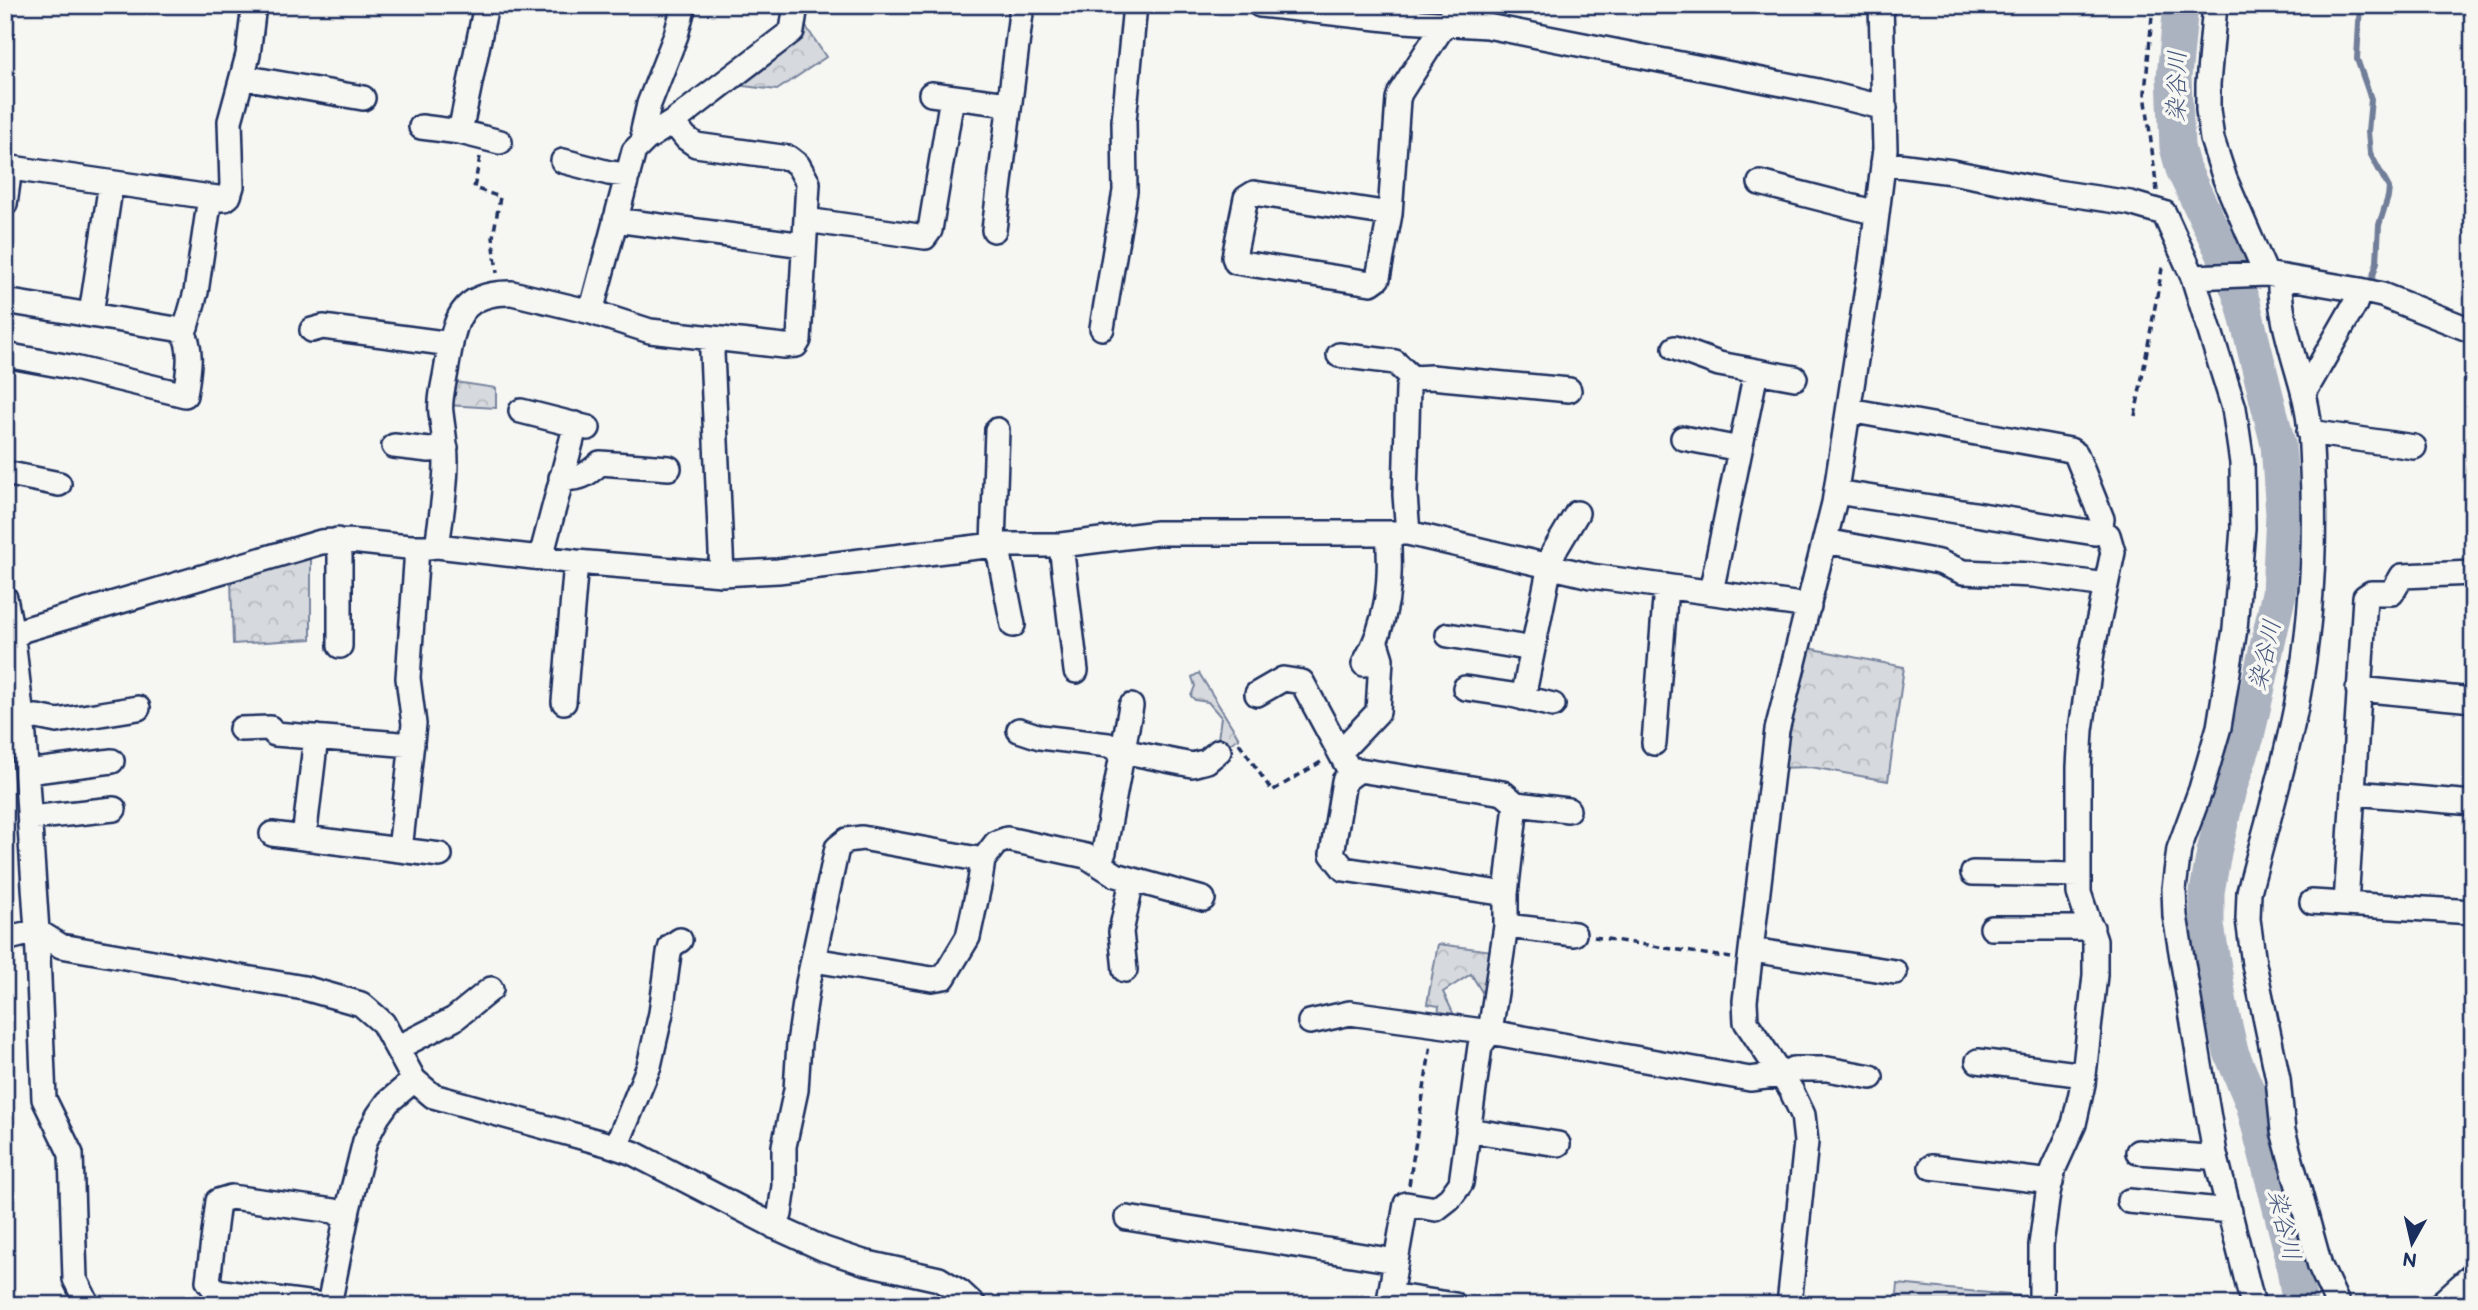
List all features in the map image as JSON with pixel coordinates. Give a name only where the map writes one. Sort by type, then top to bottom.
[{"type":"main road","points":[[2445,1304],[2473,1278]]},
{"type":"street","points":[[5,204],[8,168],[225,199],[231,192],[230,121],[248,55],[254,5]]},
{"type":"street","points":[[460,132],[486,5]]},
{"type":"street","points":[[646,139],[643,130],[649,104],[676,35],[684,5]]},
{"type":"street","points":[[591,312],[634,151],[646,139],[673,122],[792,30],[796,5]]},
{"type":"street","points":[[994,230],[1008,104],[1023,5]]},
{"type":"street","points":[[1102,328],[1125,191],[1124,121],[1135,5]]},
{"type":"street","points":[[1260,5],[1384,19],[1449,14],[1488,26],[1818,90],[1885,108]]},
{"type":"street","points":[[1789,1305],[1806,1142],[1803,1115],[1791,1090],[1746,1021],[1745,1001],[1777,730],[1836,492],[1877,213],[1883,163],[1885,108],[1881,5]]},
{"type":"street","points":[[2215,5],[2208,84],[2208,110],[2213,139],[2225,179],[2267,275],[2280,295],[2304,393],[2309,432],[2313,493],[2312,566],[2305,643],[2292,724],[2249,892],[2248,919],[2254,964],[2278,1079],[2286,1144],[2320,1266],[2338,1305]]},
{"type":"street","points":[[1390,214],[1248,194],[1241,221],[1236,262],[1371,283],[1378,278],[1390,214],[1400,93],[1449,14]]},
{"type":"street","points":[[242,77],[363,98]]},
{"type":"street","points":[[806,220],[925,237],[930,230],[942,95],[1008,104]]},
{"type":"street","points":[[400,850],[414,724],[408,678],[427,548],[445,480],[446,448],[440,404],[455,321],[463,310],[483,297],[499,292],[591,312],[641,329],[784,346],[796,345],[800,335],[808,183],[803,172],[794,161],[783,157],[696,145],[686,138],[673,122]]},
{"type":"street","points":[[421,127],[460,132],[492,140]]},
{"type":"street","points":[[563,161],[628,175]]},
{"type":"street","points":[[1883,163],[1952,172],[2159,210],[2164,213],[2197,276],[2234,408],[2242,463],[2243,527],[2235,629],[2219,727],[2201,789],[2179,849],[2174,889],[2179,941],[2215,1154],[2253,1305]]},
{"type":"street","points":[[91,314],[111,183]]},
{"type":"street","points":[[1760,183],[1877,213]]},
{"type":"street","points":[[182,330],[186,327],[196,292],[210,197]]},
{"type":"street","points":[[615,219],[804,245]]},
{"type":"street","points":[[2197,276],[2267,275],[2360,290],[2382,295],[2473,331]]},
{"type":"street","points":[[2304,393],[2355,304],[2360,290]]},
{"type":"street","points":[[5,301],[182,330],[189,348],[186,395],[70,366],[5,355]]},
{"type":"street","points":[[312,330],[323,327],[451,344]]},
{"type":"street","points":[[714,339],[712,353],[722,573]]},
{"type":"street","points":[[1675,348],[1698,358],[1795,378]]},
{"type":"street","points":[[1339,355],[1395,362],[1412,379]]},
{"type":"street","points":[[1711,592],[1756,372]]},
{"type":"street","points":[[1412,379],[1431,377],[1569,390]]},
{"type":"street","points":[[1364,664],[1376,643],[1405,495],[1408,388],[1412,379]]},
{"type":"street","points":[[1849,410],[2070,450],[2076,454],[2102,519],[2100,531]]},
{"type":"street","points":[[521,411],[582,426],[562,478],[541,557]]},
{"type":"street","points":[[997,430],[994,545],[1000,559],[1013,625]]},
{"type":"street","points":[[2309,432],[2414,447]]},
{"type":"street","points":[[1683,438],[1740,449]]},
{"type":"street","points":[[394,446],[429,450],[446,448]]},
{"type":"street","points":[[562,478],[573,480],[584,477],[600,463],[669,468]]},
{"type":"street","points":[[5,473],[60,484]]},
{"type":"street","points":[[1836,492],[2084,532],[2100,531],[2108,535],[2113,552],[2092,652],[2081,730],[2079,875],[2082,906],[2092,928],[2097,955],[2084,1075],[2074,1124],[2054,1168],[2051,1182],[2041,1245],[2041,1305]]},
{"type":"street","points":[[1523,698],[1549,568],[1555,548],[1577,513]]},
{"type":"street","points":[[13,638],[23,630],[321,542],[337,540],[722,573],[778,571],[994,545],[1061,545],[1157,533],[1398,533],[1591,576],[1809,606]]},
{"type":"street","points":[[337,540],[340,563],[340,646]]},
{"type":"street","points":[[1825,541],[1939,562],[1963,572],[2033,575],[2106,585]]},
{"type":"street","points":[[1061,545],[1076,671]]},
{"type":"street","points":[[564,702],[576,562]]},
{"type":"street","points":[[2346,904],[2365,597],[2371,593],[2392,593],[2402,576],[2473,573]]},
{"type":"street","points":[[1654,743],[1666,586]]},
{"type":"street","points":[[5,600],[13,638],[17,727],[27,772],[44,1099],[71,1154],[75,1279],[88,1304]]},
{"type":"street","points":[[1448,635],[1533,649]]},
{"type":"street","points":[[1341,751],[1378,712],[1381,659],[1376,643]]},
{"type":"street","points":[[1257,694],[1283,679],[1302,682],[1352,775]]},
{"type":"street","points":[[1465,688],[1553,705]]},
{"type":"street","points":[[2358,689],[2473,700]]},
{"type":"street","points":[[1099,863],[1104,852],[1131,706]]},
{"type":"street","points":[[17,727],[37,717],[57,721],[138,708]]},
{"type":"street","points":[[240,729],[270,728],[275,734],[412,745]]},
{"type":"street","points":[[1019,730],[1040,737],[1108,745],[1122,751],[1192,765],[1207,761],[1228,745]]},
{"type":"street","points":[[304,838],[316,737]]},
{"type":"street","points":[[27,772],[112,761]]},
{"type":"street","points":[[1506,894],[1344,869],[1332,853],[1344,781],[1359,769],[1503,793],[1517,804],[1568,810]]},
{"type":"street","points":[[2354,793],[2473,803]]},
{"type":"street","points":[[1455,1305],[1389,1300],[1406,1204],[1436,1209],[1450,1198],[1461,1183],[1480,1046],[1490,1032],[1506,926],[1506,894],[1517,804]]},
{"type":"street","points":[[30,818],[114,809]]},
{"type":"street","points":[[272,834],[440,855]]},
{"type":"street","points":[[775,1227],[784,1186],[785,1146],[796,1090],[801,1031],[837,848],[841,843],[854,838],[873,839],[983,860]]},
{"type":"street","points":[[813,960],[932,979],[944,976],[968,937],[983,860],[996,843],[1007,839],[1086,856],[1116,875],[1203,899]]},
{"type":"street","points":[[1973,873],[2079,875]]},
{"type":"street","points":[[1125,970],[1121,932],[1132,880]]},
{"type":"street","points":[[2312,902],[2473,912]]},
{"type":"street","points":[[1506,926],[1574,934]]},
{"type":"street","points":[[1992,928],[2092,928]]},
{"type":"street","points":[[5,939],[37,931],[61,946],[304,988],[360,1004],[383,1023],[414,1080],[433,1096],[633,1153],[775,1227],[847,1258],[939,1279],[974,1305]]},
{"type":"street","points":[[617,1147],[649,1066],[661,1013],[668,953],[671,946],[680,940]]},
{"type":"street","points":[[1751,956],[1895,972]]},
{"type":"street","points":[[397,1048],[454,1018],[491,989]]},
{"type":"street","points":[[1310,1023],[1350,1013],[1490,1032],[1750,1079],[1793,1069],[1827,1069],[1871,1077]]},
{"type":"street","points":[[1978,1061],[2084,1075]]},
{"type":"street","points":[[329,1305],[360,1160],[371,1128],[388,1102],[414,1080]]},
{"type":"street","points":[[1468,1130],[1558,1144]]},
{"type":"street","points":[[2138,1153],[2207,1157],[2215,1154]]},
{"type":"street","points":[[1931,1167],[2051,1182]]},
{"type":"street","points":[[322,1305],[238,1299],[216,1291],[208,1281],[218,1200],[231,1197],[334,1211],[346,1219]]},
{"type":"street","points":[[2129,1201],[2230,1211]]},
{"type":"street","points":[[1126,1218],[1395,1261]]},
{"type":"path","points":[[2153,5],[2145,93],[2159,210]]},
{"type":"path","points":[[492,140],[474,188],[500,197],[493,237],[499,292]]},
{"type":"path","points":[[2135,416],[2164,254]]},
{"type":"path","points":[[1228,745],[1272,790],[1341,751]]},
{"type":"path","points":[[1574,934],[1751,956]]},
{"type":"path","points":[[1406,1204],[1434,1025]]},
{"type":"green space","points":[[799,16],[826,57],[777,90],[735,85]]},
{"type":"green space","points":[[449,381],[496,388],[496,408],[447,405]]},
{"type":"green space","points":[[311,554],[311,639],[233,644],[231,579]]},
{"type":"green space","points":[[1808,648],[1904,667],[1888,781],[1811,767],[1778,768]]},
{"type":"green space","points":[[1199,673],[1239,738],[1219,751],[1217,746],[1221,717],[1208,702],[1195,700],[1191,696],[1195,686],[1192,677]]},
{"type":"green space","points":[[1438,944],[1493,951],[1485,997],[1471,974],[1443,992],[1456,1019],[1438,1017],[1439,1006],[1427,1004]]},
{"type":"green space","points":[[1898,1284],[2019,1296],[2019,1305],[1896,1305]]},
{"type":"waterway","name":"染谷川","points":[[2181,5],[2174,77],[2177,147],[2183,169],[2229,265],[2243,303],[2278,444],[2283,514],[2279,593],[2247,736],[2229,789],[2214,852],[2207,892],[2207,926],[2231,1052],[2253,1104],[2291,1250],[2300,1305]]},
{"type":"waterway","points":[[2360,5],[2357,59],[2371,99],[2368,132],[2370,153],[2389,188],[2379,225],[2377,262],[2370,286]]}]
